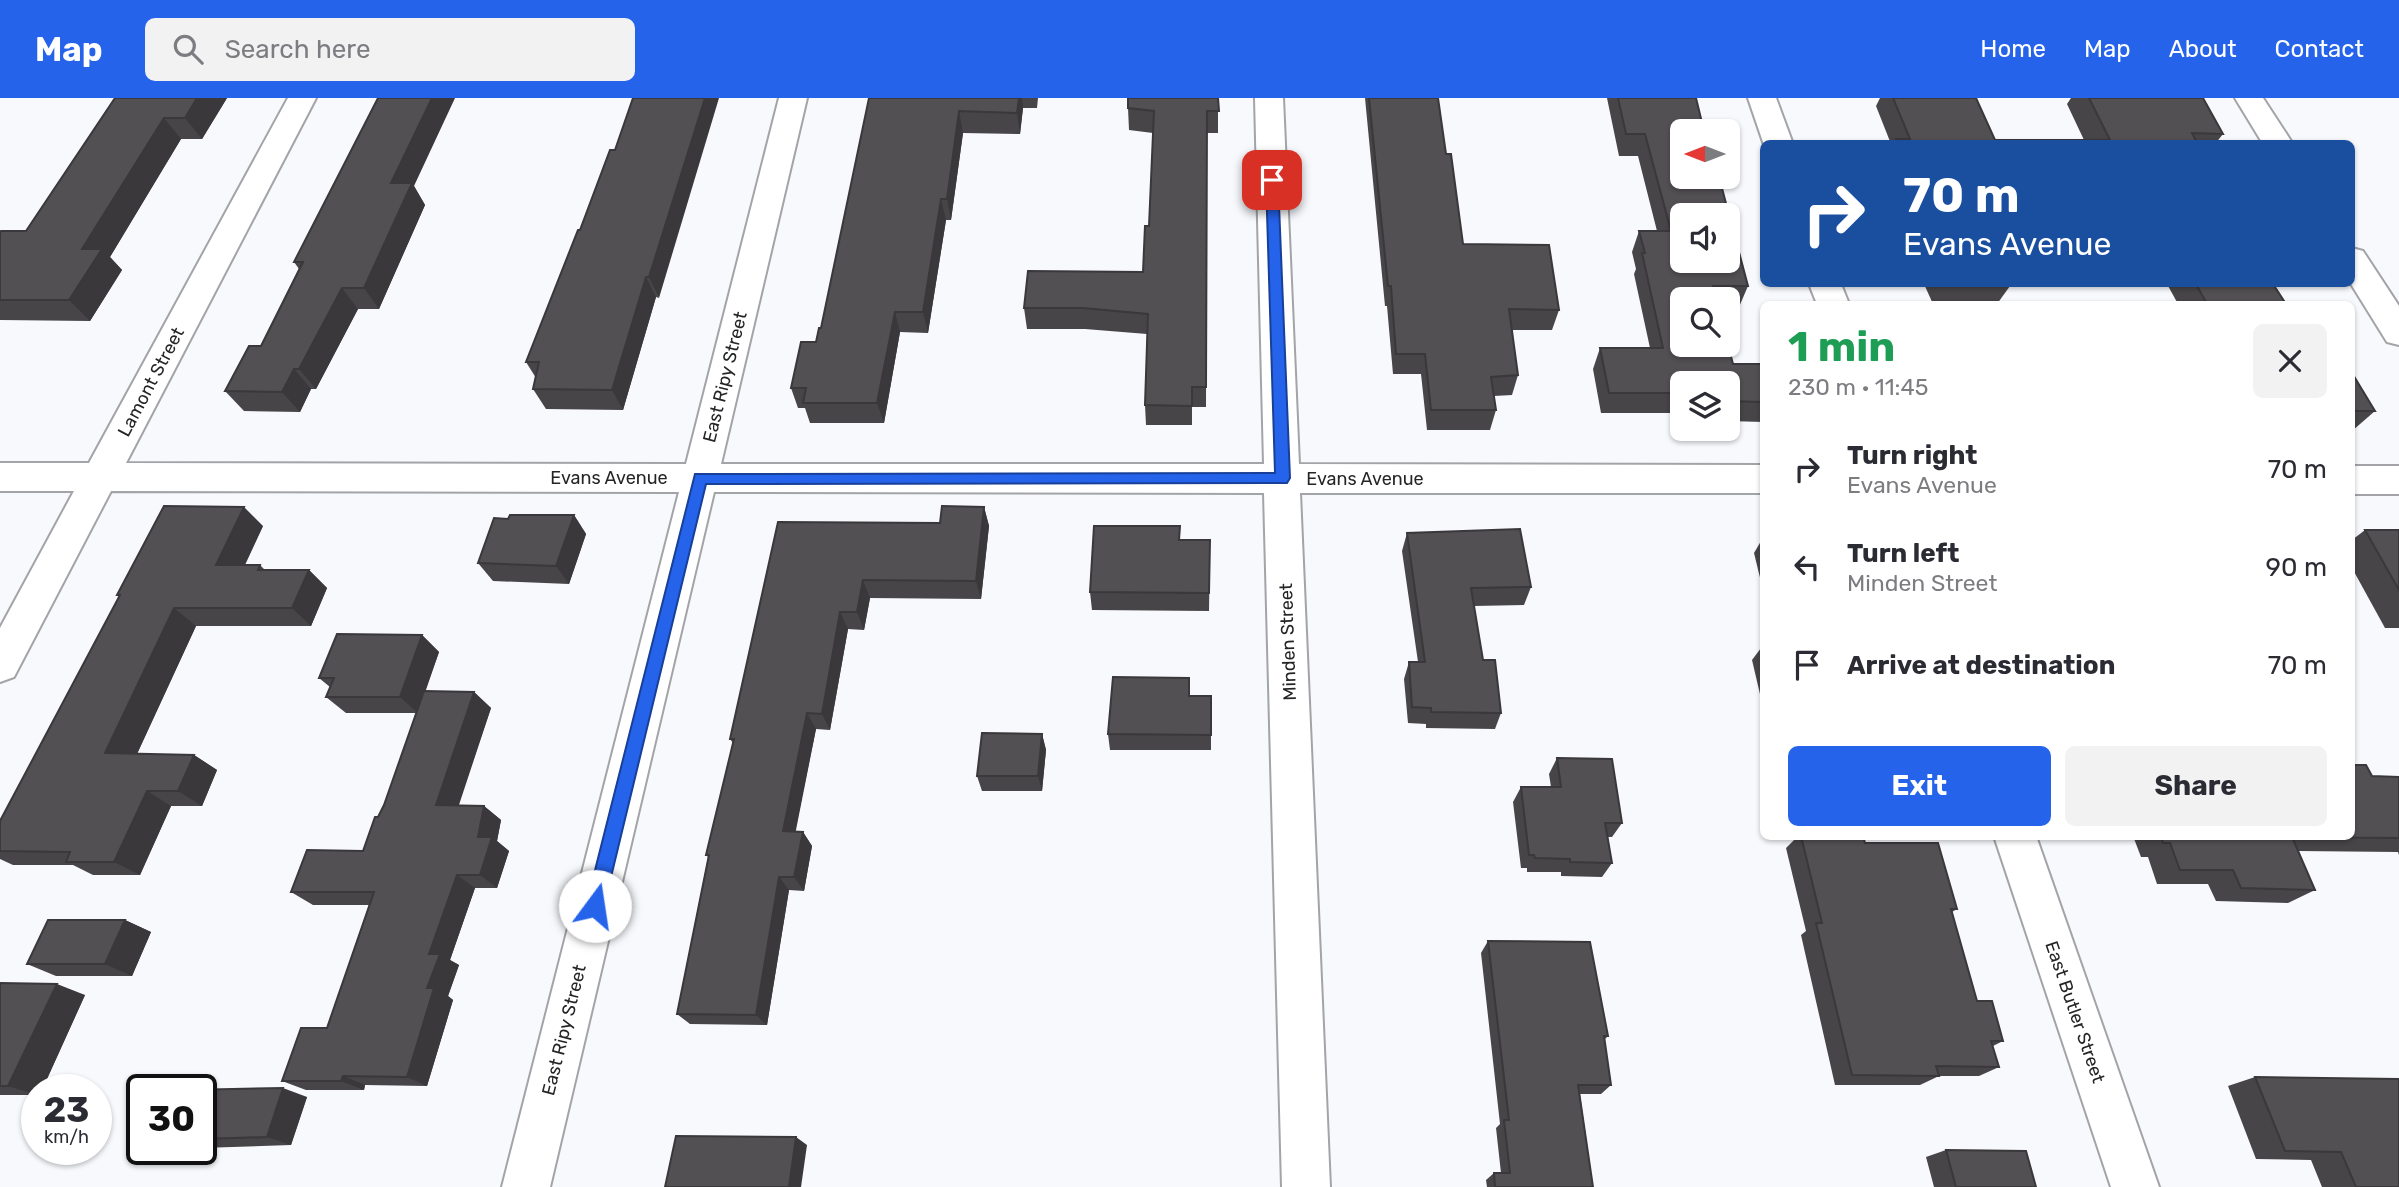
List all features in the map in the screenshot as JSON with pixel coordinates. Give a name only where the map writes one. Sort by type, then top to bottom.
[{"type":"street","name":"Lamont Street","points":[[0,665],[302,98]]},
{"type":"street","name":"East Ripy Street","points":[[526,1187],[793,98]]},
{"type":"street","name":"Minden Street","points":[[1269,98],[1306,1187]]},
{"type":"street","points":[[1762,98],[1776,140]]},
{"type":"street","points":[[2249,98],[2275,140]]},
{"type":"street","points":[[2355,264],[2399,333]]},
{"type":"street","name":"Evans Avenue","points":[[0,477],[1760,479]]},
{"type":"street","points":[[2355,480],[2399,480]]},
{"type":"street","name":"East Butler Street","points":[[2016,840],[2135,1187]]},
{"type":"building","points":[[115,98],[197,98],[185,118],[164,118],[82,249],[102,249],[69,300],[0,300],[1,231],[26,231]]},
{"type":"building","points":[[378,98],[432,98],[391,183],[412,183],[364,288],[342,288],[299,369],[294,369],[282,392],[225,391],[249,346],[261,346],[303,262],[294,262]]},
{"type":"building","points":[[633,98],[705,98],[612,390],[533,389],[539,362],[526,362],[610,150],[615,150]]},
{"type":"building","points":[[869,98],[1019,98],[1017,113],[959,111],[947,199],[941,199],[923,312],[895,312],[877,403],[803,403],[806,388],[791,388],[801,342],[816,342],[821,328]]},
{"type":"building","points":[[1128,98],[1218,98],[1219,111],[1207,111],[1206,387],[1192,387],[1192,406],[1145,405],[1148,314],[1083,308],[1024,308],[1028,271],[1143,272],[1145,226],[1149,226],[1154,111],[1128,108]]},
{"type":"building","points":[[1369,98],[1438,98],[1446,154],[1451,154],[1463,244],[1549,245],[1559,310],[1509,309],[1518,375],[1491,377],[1496,410],[1431,410],[1425,354],[1396,354],[1391,286],[1388,286]]},
{"type":"building","points":[[1618,98],[1696,98],[1701,119],[1670,119],[1670,189],[1722,189],[1726,203],[1670,203],[1670,227],[1645,134],[1626,134]]},
{"type":"building","points":[[1893,98],[1976,98],[1995,140],[1896,139],[1910,139]]},
{"type":"building","points":[[2089,98],[2203,98],[2223,134],[2192,133],[2196,140],[2110,140]]},
{"type":"building","points":[[1639,231],[1670,231],[1670,273],[1740,273],[1740,256],[1748,286],[1670,287],[1670,357],[1731,357],[1733,364],[1760,364],[1760,402],[1740,401],[1740,371],[1670,371],[1670,393],[1609,393],[1600,348],[1663,348]]},
{"type":"building","points":[[2198,287],[2275,287],[2284,301],[2205,301]]},
{"type":"building","points":[[2355,378],[2375,411],[2355,411]]},
{"type":"building","points":[[164,506],[244,507],[216,565],[260,565],[258,570],[309,570],[292,608],[174,608],[105,753],[194,755],[178,791],[147,791],[114,862],[66,862],[70,852],[0,851],[0,821]]},
{"type":"building","points":[[942,506],[984,507],[976,581],[863,580],[857,612],[840,612],[822,714],[807,713],[783,831],[803,832],[794,877],[779,877],[756,1015],[677,1014],[709,855],[706,855],[734,739],[730,739],[778,522],[940,523]]},
{"type":"building","points":[[510,515],[574,515],[556,566],[478,563],[494,518],[508,519]]},
{"type":"building","points":[[1094,526],[1180,526],[1179,540],[1210,540],[1209,593],[1090,592]]},
{"type":"building","points":[[1520,529],[1531,587],[1471,588],[1483,660],[1495,660],[1501,713],[1431,712],[1431,708],[1412,707],[1409,662],[1425,662],[1407,533]]},
{"type":"building","points":[[2365,530],[2399,530],[2399,590]]},
{"type":"building","points":[[337,634],[422,635],[400,697],[326,697],[334,678],[319,678]]},
{"type":"building","points":[[1113,677],[1189,678],[1189,696],[1211,696],[1211,735],[1108,734]]},
{"type":"building","points":[[424,691],[474,692],[436,805],[484,806],[478,837],[492,837],[480,875],[457,875],[429,954],[440,954],[427,988],[434,988],[407,1077],[343,1076],[341,1081],[282,1081],[301,1028],[327,1028],[374,892],[291,892],[307,850],[363,851],[375,817],[378,817],[384,805]]},
{"type":"building","points":[[982,733],[1042,734],[1038,776],[977,776]]},
{"type":"building","points":[[1557,758],[1612,759],[1622,823],[1605,823],[1612,863],[1570,862],[1570,859],[1535,858],[1534,855],[1529,855],[1521,787],[1561,787]]},
{"type":"building","points":[[2355,765],[2366,765],[2372,776],[2399,777],[2399,838],[2355,838]]},
{"type":"building","points":[[1802,840],[1938,843],[1957,909],[1951,909],[1977,1001],[1992,1001],[2003,1041],[1991,1041],[1999,1067],[1936,1066],[1939,1076],[1852,1075],[1816,923],[1822,923]]},
{"type":"building","points":[[2162,840],[2293,840],[2315,890],[2241,888],[2233,870],[2180,870],[2170,843],[2163,843]]},
{"type":"building","points":[[48,920],[125,920],[105,964],[27,964]]},
{"type":"building","points":[[1488,941],[1590,942],[1608,1036],[1604,1036],[1611,1085],[1578,1085],[1593,1187],[1495,1187],[1494,1173],[1510,1173],[1504,1120],[1509,1120]]},
{"type":"building","points":[[0,983],[57,984],[8,1086],[0,1086]]},
{"type":"building","points":[[2255,1077],[2399,1079],[2399,1187],[2356,1187],[2341,1152],[2285,1151]]},
{"type":"building","points":[[283,1088],[267,1137],[217,1139],[217,1089]]},
{"type":"building","points":[[676,1136],[796,1137],[789,1187],[665,1187]]},
{"type":"building","points":[[1946,1150],[2026,1151],[2036,1187],[1956,1187]]},
{"type":"route","points":[[595,906],[700,478],[1282,478],[1272,180]]}]
